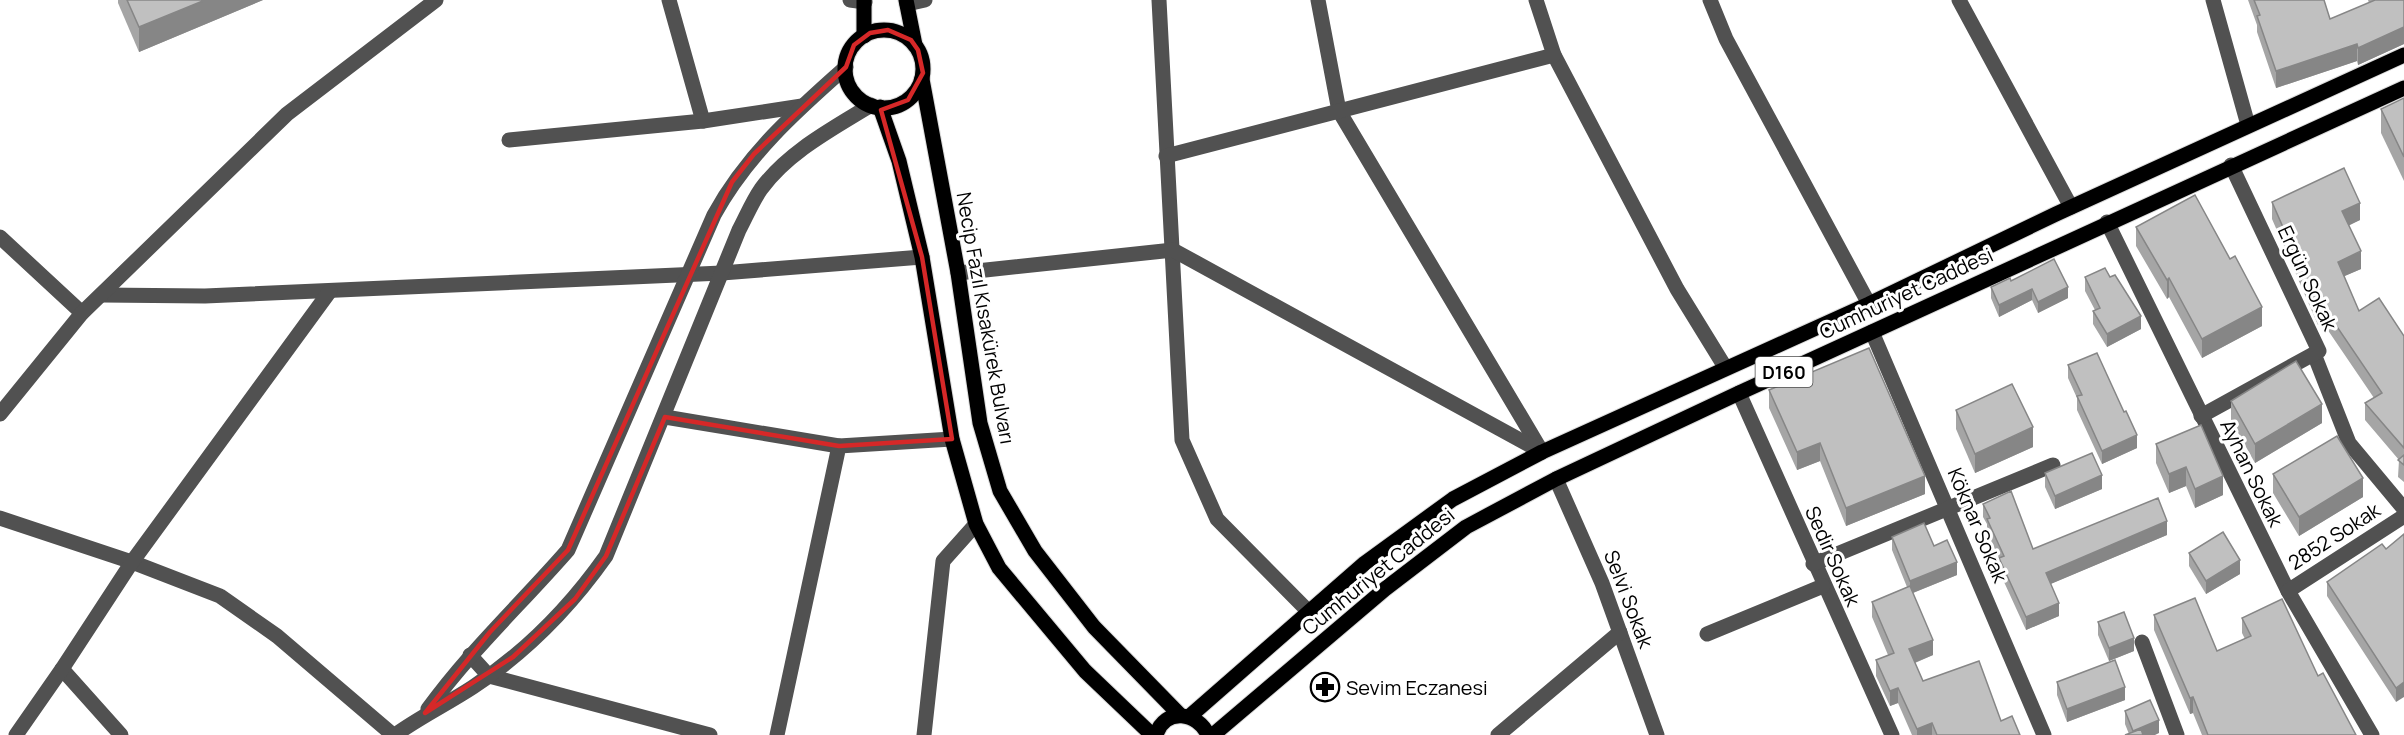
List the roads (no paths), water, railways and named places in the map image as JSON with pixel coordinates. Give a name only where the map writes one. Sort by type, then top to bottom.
[{"type":"main road","points":[[860,1],[864,36]]},
{"type":"main road","points":[[907,2],[915,45],[923,61],[922,79],[915,93],[908,100],[890,108],[875,106],[853,92],[848,84],[846,67],[850,51],[864,36],[888,30],[900,33],[915,45]]},
{"type":"main road","name":"Cumhuriyet Caddesi","points":[[1154,735],[1163,722],[1185,715],[1365,563],[1453,499],[1542,452],[1869,304],[2071,207],[2404,55]]},
{"type":"main road","name":"Necip Fazıl Kısakürek Bulvarı","points":[[922,79],[958,273],[980,423],[1000,491],[1035,551],[1094,627],[1185,715],[1204,727],[1210,735]]},
{"type":"main road","name":"Cumhuriyet Caddesi","points":[[1210,735],[1385,589],[1466,527],[1556,479],[1739,393],[2231,165],[2404,88]]},
{"type":"main road","points":[[875,106],[899,161],[922,256],[952,439],[976,524],[1006,577],[1085,671],[1154,735]]},
{"type":"street","points":[[0,414],[82,313],[287,114],[436,0]]},
{"type":"street","points":[[669,0],[703,120]]},
{"type":"street","points":[[907,2],[926,0]]},
{"type":"street","points":[[1159,0],[1182,440],[1217,519],[1309,612]]},
{"type":"street","points":[[1318,0],[1339,111],[1542,452]]},
{"type":"street","points":[[1536,0],[1554,55],[1677,289],[1725,368]]},
{"type":"street","points":[[1710,0],[1726,39],[1869,304]]},
{"type":"street","points":[[1959,0],[2071,207]]},
{"type":"street","points":[[2213,0],[2248,125]]},
{"type":"street","points":[[1166,156],[1554,55]]},
{"type":"street","points":[[425,713],[470,655],[568,550],[595,493],[688,272],[732,182],[754,154],[802,106],[846,67]]},
{"type":"street","points":[[509,140],[703,120],[802,106]]},
{"type":"street","points":[[0,519],[132,562],[220,596],[277,636],[394,735],[425,713],[489,675],[513,657],[575,599],[606,556],[665,417],[739,230],[761,190],[785,163],[815,140],[875,106]]},
{"type":"street","name":"Ergün Sokak","points":[[2201,417],[2319,351],[2231,165]]},
{"type":"street","name":"Ayhan Sokak","points":[[2107,222],[2288,591],[2372,735]]},
{"type":"street","points":[[0,237],[82,313]]},
{"type":"street","points":[[958,273],[1173,250],[1542,452]]},
{"type":"street","points":[[102,295],[205,296],[688,272],[722,273],[922,256]]},
{"type":"street","points":[[16,735],[63,669],[132,562],[330,291]]},
{"type":"street","name":"Köknar Sokak","points":[[1872,332],[2044,735]]},
{"type":"street","points":[[2314,354],[2349,443],[2404,509]]},
{"type":"street","name":"Sedir Sokak","points":[[1739,393],[1813,564],[1892,735]]},
{"type":"street","points":[[665,417],[839,446],[952,439]]},
{"type":"street","points":[[777,735],[839,446]]},
{"type":"street","points":[[1813,564],[2053,465]]},
{"type":"street","name":"Selvi Sokak","points":[[1556,479],[1620,632],[1657,735]]},
{"type":"street","name":"2852 Sokak","points":[[2288,591],[2404,516]]},
{"type":"street","points":[[924,735],[943,561],[976,524]]},
{"type":"street","points":[[1707,634],[1823,586]]},
{"type":"street","points":[[1498,735],[1620,632]]},
{"type":"street","points":[[2142,642],[2177,735]]},
{"type":"street","points":[[470,655],[489,675],[710,735]]},
{"type":"street","points":[[63,669],[121,735]]},
{"type":"place","name":"Sevim Eczanesi","points":[[1325,687]]}]
